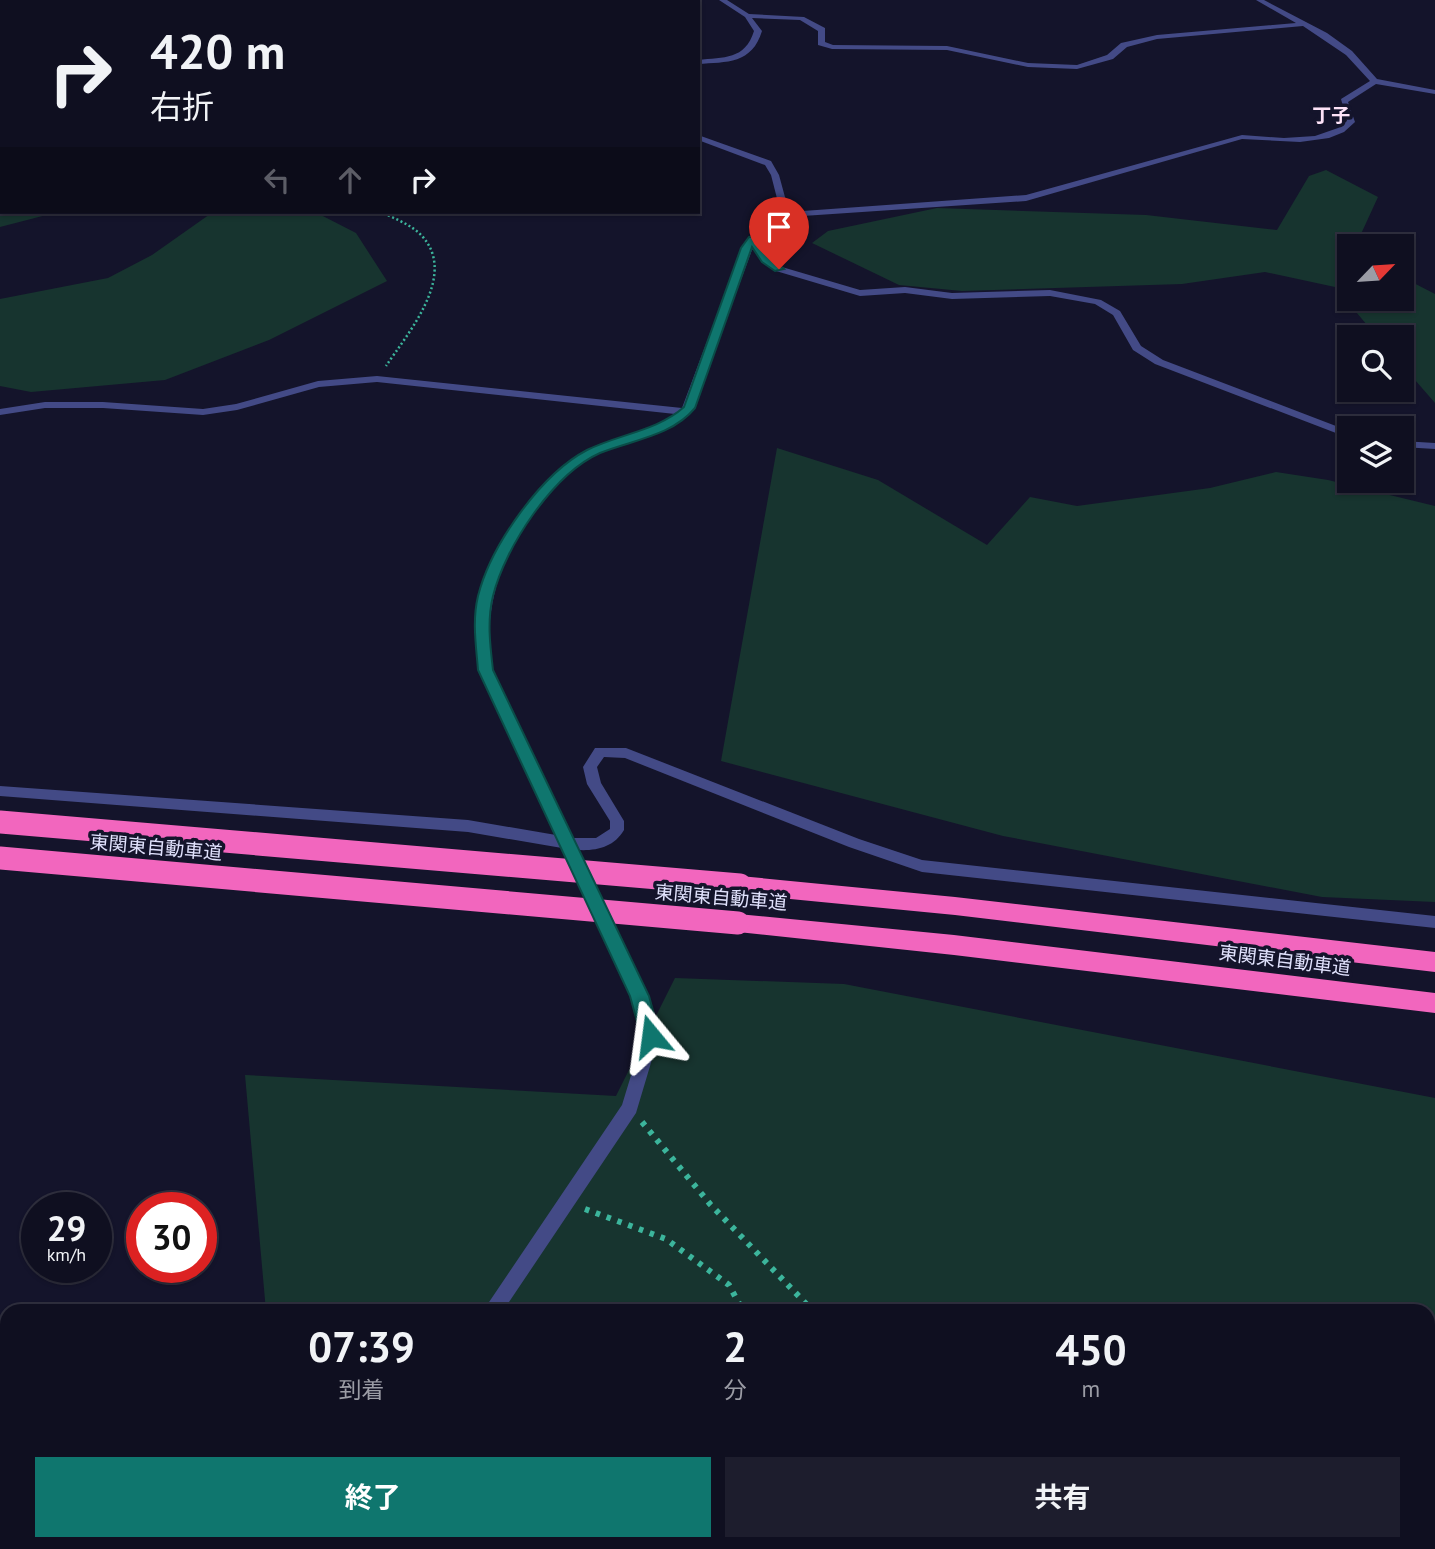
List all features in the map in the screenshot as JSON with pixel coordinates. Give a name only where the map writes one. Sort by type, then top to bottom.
[{"type":"highway","name":"東関東自動車道","points":[[0,822],[740,885],[1435,962]]},
{"type":"highway","name":"東関東自動車道","points":[[0,858],[738,923],[954,945],[1435,1003]]},
{"type":"street","points":[[700,62],[743,55],[752,50],[758,31],[747,16],[722,0]]},
{"type":"street","points":[[1259,0],[1307,24],[1349,53],[1376,81],[1435,92]]},
{"type":"street","points":[[747,16],[808,20],[821,30],[821,43],[832,47],[947,48],[1052,68],[1077,67],[1098,62],[1124,45],[1157,37],[1307,24]]},
{"type":"street","points":[[497,1304],[630,1108],[651,1036],[640,996],[485,670],[481,625],[485,597],[494,569],[516,530],[555,481],[573,464],[593,452],[674,422],[689,408],[747,248],[752,239],[774,227],[786,215],[1015,200],[1049,193],[1242,137],[1294,139],[1334,136],[1351,122],[1343,101],[1376,81]]},
{"type":"street","points":[[700,138],[768,163],[774,170],[780,205],[786,215]]},
{"type":"street","points":[[752,239],[765,260],[779,269],[860,292],[905,290],[952,296],[1039,293],[1081,297],[1098,302],[1117,313],[1137,348],[1159,362],[1337,430]]},
{"type":"street","points":[[0,412],[45,405],[203,412],[237,407],[318,384],[377,379],[685,412]]},
{"type":"street","points":[[1414,445],[1435,446]]},
{"type":"street","points":[[0,791],[468,826],[580,845],[598,844],[612,837],[617,830],[617,821],[594,784],[590,767],[600,752],[626,753],[854,844],[922,866],[1435,922]]},
{"type":"path","points":[[377,379],[429,300],[436,261],[424,237],[384,214]]},
{"type":"path","points":[[630,1108],[710,1204],[806,1304]]},
{"type":"path","points":[[580,1207],[666,1238],[729,1285],[739,1304]]},
{"type":"green space","points":[[1326,170],[1378,197],[1361,234],[1337,234],[1337,289],[1265,272],[1182,284],[962,291],[899,285],[812,243],[828,231],[937,208],[1146,215],[1277,230],[1309,176]]},
{"type":"green space","points":[[0,214],[50,214],[0,227]]},
{"type":"green space","points":[[210,214],[319,214],[356,233],[387,281],[269,340],[165,380],[31,392],[0,386],[0,299],[108,278],[152,255]]},
{"type":"green space","points":[[1414,283],[1435,294],[1435,403],[1414,379],[1414,325],[1367,325],[1356,312],[1414,312]]},
{"type":"green space","points":[[777,448],[878,480],[987,545],[1030,497],[1077,506],[1210,488],[1276,472],[1337,482],[1337,493],[1382,493],[1435,506],[1435,902],[1322,897],[1003,836],[721,761]]},
{"type":"green space","points":[[675,978],[844,984],[1435,1098],[1435,1304],[265,1304],[245,1075],[616,1096]]},
{"type":"district","name":"丁子","points":[[1331,115]]},
{"type":"route","points":[[651,1036],[640,996],[485,670],[481,625],[485,597],[494,569],[516,530],[555,481],[573,464],[593,452],[674,422],[689,408],[752,239],[765,260],[779,269]]}]
